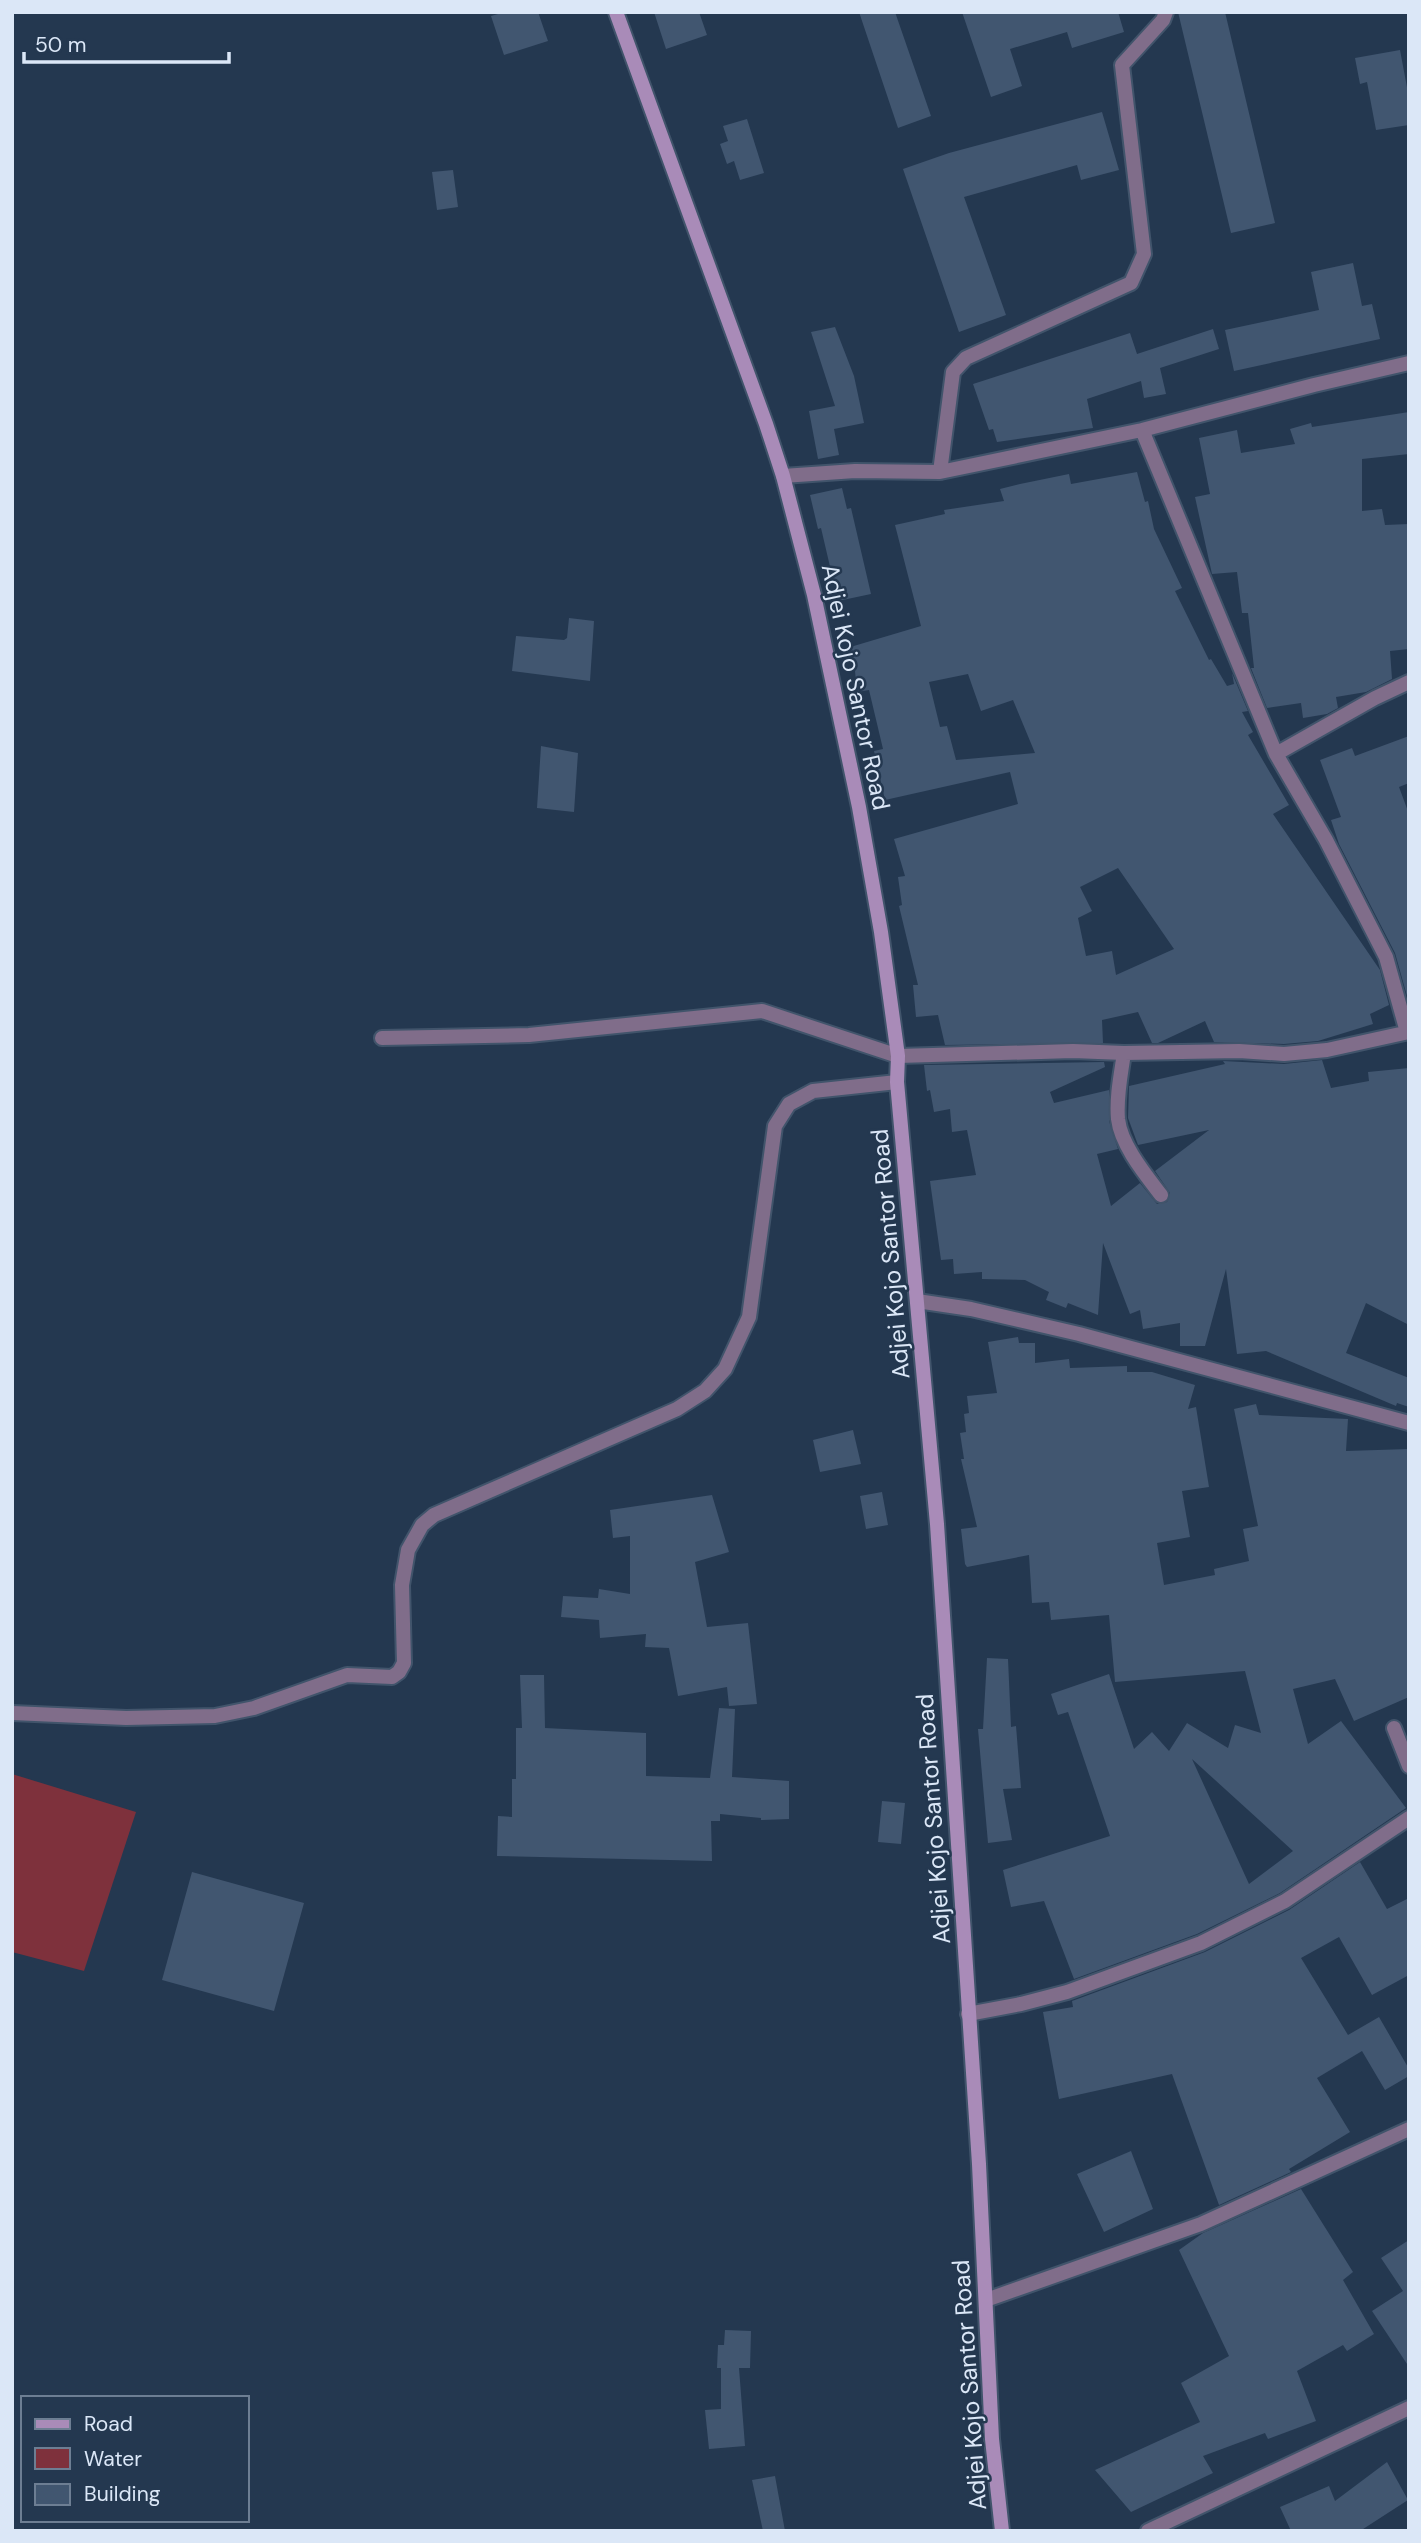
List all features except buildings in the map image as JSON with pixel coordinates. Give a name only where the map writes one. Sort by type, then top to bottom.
[{"type":"street","name":"Adjei Kojo Santor Road","points":[[616,12],[708,260],[783,476],[814,595],[850,757],[881,932],[898,1056],[897,1082],[937,1524],[986,2300],[992,2439],[1002,2531]]},
{"type":"street","points":[[940,472],[953,372],[966,358],[1131,283],[1144,254],[1122,65],[1163,20],[1166,12]]},
{"type":"street","points":[[783,476],[855,471],[940,472],[1142,430],[1409,363]]},
{"type":"street","points":[[382,1038],[529,1035],[762,1011],[898,1056],[1073,1051],[1239,1051],[1284,1054],[1327,1050],[1408,1032],[1386,957],[1326,840],[1276,754],[1142,430]]},
{"type":"street","points":[[1276,754],[1375,698],[1409,682]]},
{"type":"street","points":[[1124,1053],[1118,1096],[1118,1122],[1135,1161],[1161,1195]]},
{"type":"street","points":[[12,1713],[125,1718],[215,1716],[254,1708],[347,1675],[392,1677],[400,1672],[404,1663],[405,1646],[402,1585],[408,1550],[422,1525],[434,1515],[677,1409],[705,1391],[725,1369],[749,1317],[775,1126],[789,1104],[813,1091],[897,1082]]},
{"type":"street","points":[[917,1301],[971,1309],[1079,1334],[1409,1423]]},
{"type":"street","points":[[1394,1728],[1409,1766]]},
{"type":"street","points":[[968,2014],[1067,1992],[1201,1943],[1285,1901],[1409,1818]]},
{"type":"street","points":[[986,2300],[1201,2224],[1409,2129]]},
{"type":"street","points":[[1148,2531],[1409,2408]]},
{"type":"water","points":[[12,1774],[136,1812],[84,1971],[12,1952]]}]
